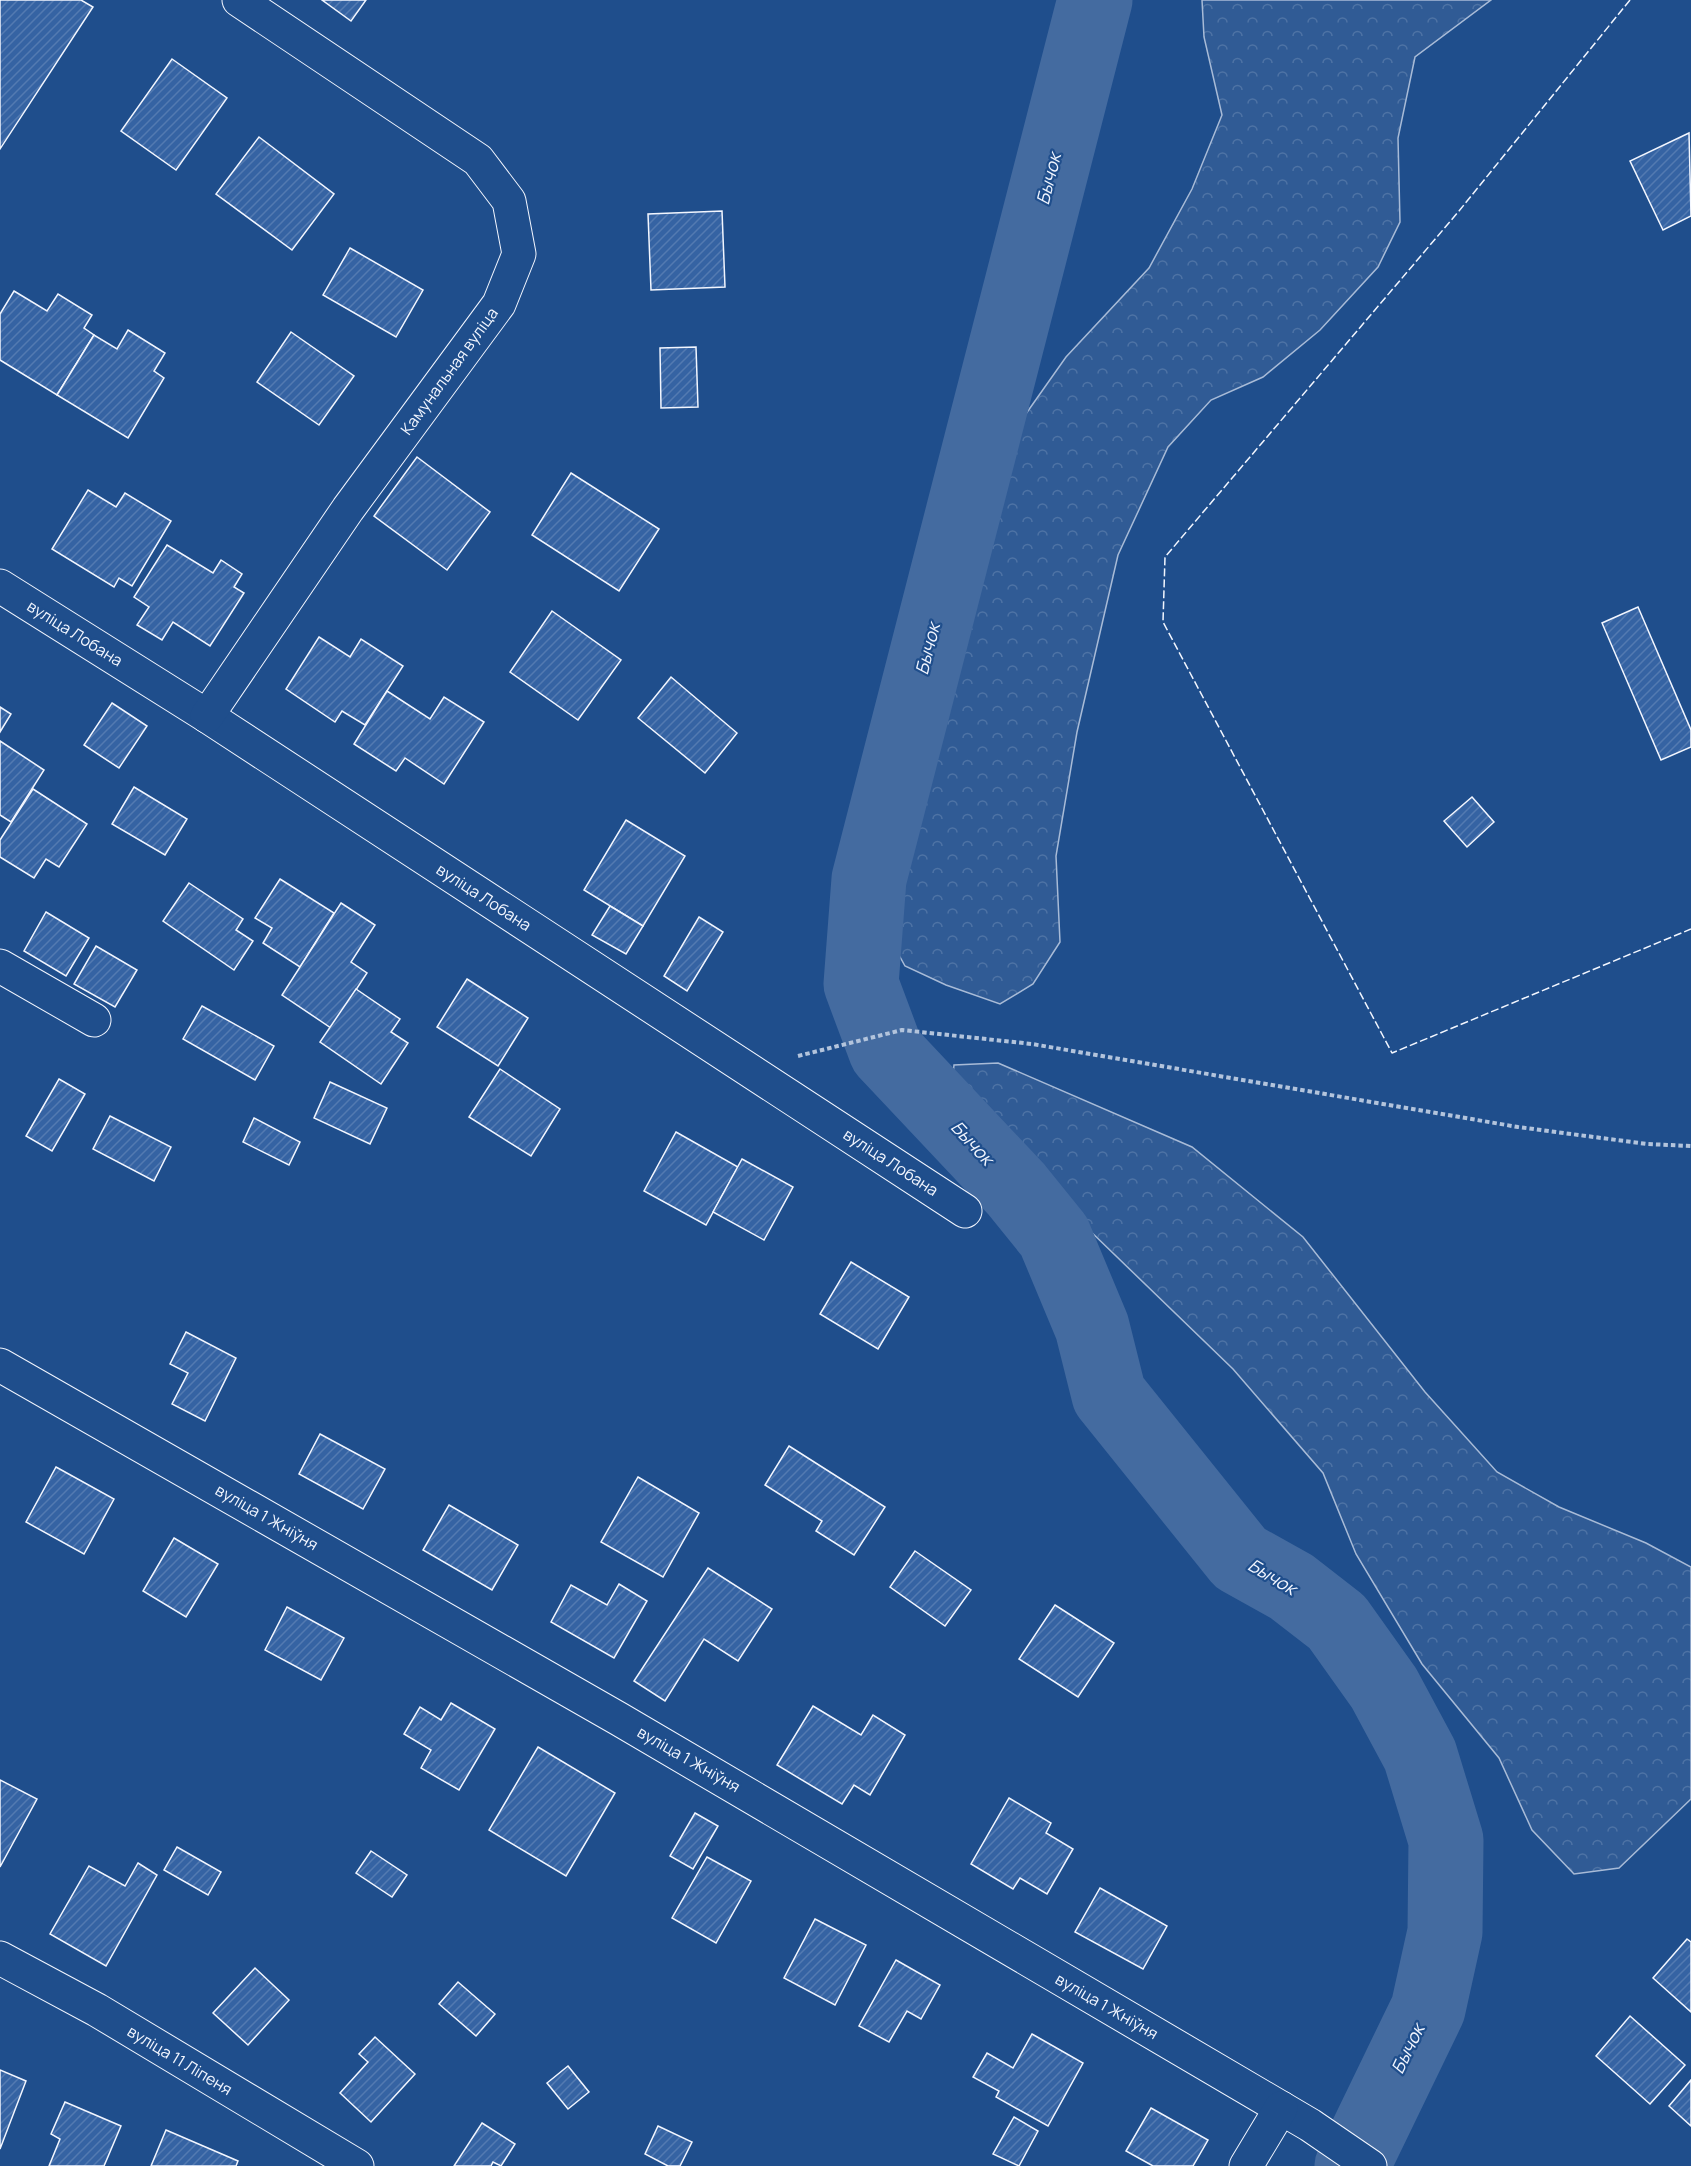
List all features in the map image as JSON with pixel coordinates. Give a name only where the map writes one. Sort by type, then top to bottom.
[{"type":"street","name":"Камунальная вуліца","points":[[207,716],[348,509],[499,304],[519,254],[509,201],[478,160],[239,0]]},
{"type":"street","name":"вуліца Лобана","points":[[0,586],[207,716],[965,1210]]},
{"type":"street","points":[[0,966],[94,1020]]},
{"type":"street","name":"вуліца 1 Жніўня","points":[[0,1365],[630,1725],[1310,2125],[1370,2166]]},
{"type":"street","name":"вуліца 11 Ліпеня","points":[[0,1958],[97,2010],[357,2166]]},
{"type":"street","points":[[1246,2166],[1281,2108]]},
{"type":"path","points":[[845,1046],[902,1030],[1032,1044],[1518,1127],[1647,1144],[1691,1146]]},
{"type":"green space","points":[[1202,0],[1491,0],[1415,57],[1398,138],[1400,222],[1378,267],[1320,330],[1263,377],[1211,400],[1168,447],[1118,555],[1077,732],[1056,856],[1060,942],[1033,984],[1000,1004],[946,985],[905,966],[882,924],[1011,435],[1066,357],[1149,268],[1192,189],[1222,115],[1204,37]]},
{"type":"green space","points":[[998,1063],[1192,1147],[1303,1237],[1425,1392],[1497,1472],[1559,1507],[1646,1543],[1691,1567],[1691,1799],[1619,1868],[1574,1874],[1532,1830],[1499,1758],[1422,1664],[1356,1554],[1323,1473],[1233,1369],[1057,1199],[994,1148],[951,1092],[954,1065]]},
{"type":"building","points":[[0,0],[81,0],[93,7],[0,149]]},
{"type":"building","points":[[322,0],[366,0],[351,21]]},
{"type":"building","points":[[172,59],[227,98],[176,170],[121,131]]},
{"type":"building","points":[[1689,133],[1691,216],[1663,230],[1630,161]]},
{"type":"building","points":[[259,137],[334,194],[292,250],[216,194]]},
{"type":"building","points":[[722,211],[725,287],[651,290],[648,214]]},
{"type":"building","points":[[350,248],[423,290],[396,337],[323,295]]},
{"type":"building","points":[[14,291],[47,311],[58,294],[92,315],[84,328],[94,335],[57,395],[0,360],[0,314]]},
{"type":"building","points":[[128,330],[165,353],[154,371],[164,378],[128,438],[57,395],[94,335],[117,349]]},
{"type":"building","points":[[291,332],[354,376],[319,425],[257,382]]},
{"type":"building","points":[[696,347],[698,407],[661,408],[660,348]]},
{"type":"building","points":[[417,457],[490,512],[447,570],[374,516]]},
{"type":"building","points":[[571,473],[659,529],[619,591],[532,535]]},
{"type":"building","points":[[88,490],[116,507],[125,493],[171,521],[132,586],[119,578],[114,587],[52,549]]},
{"type":"building","points":[[167,545],[213,573],[221,560],[242,574],[234,587],[244,593],[210,646],[173,622],[162,640],[137,625],[149,607],[134,597]]},
{"type":"building","points":[[1638,607],[1691,730],[1691,747],[1661,760],[1602,623]]},
{"type":"building","points":[[552,611],[621,660],[578,720],[510,672]]},
{"type":"building","points":[[319,637],[350,657],[361,639],[403,666],[365,725],[342,711],[335,722],[286,689]]},
{"type":"building","points":[[671,677],[737,733],[705,773],[638,718]]},
{"type":"building","points":[[387,691],[430,719],[444,697],[484,722],[444,784],[405,758],[396,771],[354,744]]},
{"type":"building","points":[[112,703],[147,726],[119,768],[84,745]]},
{"type":"building","points":[[0,707],[11,714],[0,732]]},
{"type":"building","points":[[0,741],[44,770],[11,822],[0,815]]},
{"type":"building","points":[[134,787],[187,819],[165,855],[112,824]]},
{"type":"building","points":[[33,789],[87,824],[59,867],[46,859],[34,878],[0,857],[0,840]]},
{"type":"building","points":[[1472,797],[1494,822],[1467,847],[1444,821]]},
{"type":"building","points":[[626,820],[685,856],[643,926],[584,890]]},
{"type":"building","points":[[280,879],[334,913],[300,967],[263,943],[272,928],[255,918]]},
{"type":"building","points":[[189,883],[243,919],[236,930],[253,941],[234,970],[163,921]]},
{"type":"building","points":[[341,903],[375,925],[351,962],[367,973],[331,1028],[282,995]]},
{"type":"building","points":[[610,906],[643,926],[626,954],[592,935]]},
{"type":"building","points":[[46,912],[89,938],[66,976],[24,951]]},
{"type":"building","points":[[699,917],[723,932],[687,991],[664,976]]},
{"type":"building","points":[[96,946],[137,970],[115,1007],[74,984]]},
{"type":"building","points":[[467,979],[528,1018],[498,1066],[437,1027]]},
{"type":"building","points":[[356,989],[400,1019],[391,1032],[408,1043],[381,1084],[320,1042]]},
{"type":"building","points":[[202,1006],[274,1046],[255,1080],[183,1039]]},
{"type":"building","points":[[500,1069],[560,1109],[531,1156],[469,1117]]},
{"type":"building","points":[[59,1079],[85,1094],[52,1151],[26,1136]]},
{"type":"building","points":[[330,1082],[387,1108],[370,1144],[314,1118]]},
{"type":"building","points":[[110,1116],[171,1147],[154,1181],[93,1149]]},
{"type":"building","points":[[254,1118],[300,1142],[289,1165],[243,1142]]},
{"type":"building","points":[[676,1132],[738,1167],[706,1225],[644,1191]]},
{"type":"building","points":[[742,1159],[793,1187],[764,1240],[713,1212]]},
{"type":"building","points":[[851,1262],[909,1297],[878,1349],[820,1314]]},
{"type":"building","points":[[186,1332],[236,1358],[205,1421],[172,1404],[188,1373],[170,1364]]},
{"type":"building","points":[[320,1434],[385,1469],[363,1509],[299,1474]]},
{"type":"building","points":[[789,1446],[885,1507],[854,1555],[816,1531],[822,1521],[765,1485]]},
{"type":"building","points":[[56,1467],[114,1499],[84,1554],[26,1522]]},
{"type":"building","points":[[638,1477],[699,1513],[663,1577],[601,1542]]},
{"type":"building","points":[[449,1505],[518,1545],[492,1590],[423,1550]]},
{"type":"building","points":[[174,1538],[218,1564],[186,1617],[143,1591]]},
{"type":"building","points":[[915,1551],[971,1590],[945,1626],[890,1587]]},
{"type":"building","points":[[708,1568],[772,1609],[738,1661],[704,1639],[665,1701],[634,1681]]},
{"type":"building","points":[[619,1584],[647,1601],[614,1658],[551,1622],[571,1585],[607,1605]]},
{"type":"building","points":[[1055,1605],[1114,1643],[1078,1697],[1019,1659]]},
{"type":"building","points":[[287,1607],[344,1638],[321,1680],[265,1650]]},
{"type":"building","points":[[451,1703],[495,1729],[459,1790],[421,1768],[431,1750],[404,1734],[420,1707],[441,1720]]},
{"type":"building","points":[[813,1706],[861,1735],[873,1715],[905,1735],[870,1795],[854,1785],[842,1804],[777,1765]]},
{"type":"building","points":[[538,1747],[615,1793],[566,1876],[489,1830]]},
{"type":"building","points":[[0,1780],[37,1799],[0,1867]]},
{"type":"building","points":[[1009,1798],[1051,1823],[1046,1833],[1073,1849],[1047,1894],[1020,1878],[1013,1889],[971,1864]]},
{"type":"building","points":[[695,1813],[718,1826],[693,1869],[670,1856]]},
{"type":"building","points":[[177,1847],[221,1872],[208,1895],[164,1870]]},
{"type":"building","points":[[371,1851],[407,1875],[392,1897],[356,1873]]},
{"type":"building","points":[[707,1857],[751,1881],[716,1943],[672,1918]]},
{"type":"building","points":[[138,1863],[157,1875],[106,1966],[50,1934],[89,1866],[125,1886]]},
{"type":"building","points":[[1100,1888],[1167,1926],[1143,1969],[1075,1932]]},
{"type":"building","points":[[815,1919],[866,1945],[835,2005],[784,1978]]},
{"type":"building","points":[[1687,1939],[1691,1942],[1691,2012],[1653,1978]]},
{"type":"building","points":[[896,1960],[940,1985],[921,2019],[907,2011],[889,2042],[859,2026]]},
{"type":"building","points":[[255,1968],[289,2000],[248,2045],[213,2013]]},
{"type":"building","points":[[458,1982],[495,2014],[476,2036],[439,2004]]},
{"type":"building","points":[[1630,2016],[1685,2065],[1650,2104],[1596,2056]]},
{"type":"building","points":[[1032,2034],[1083,2063],[1048,2126],[996,2097],[999,2091],[973,2077],[987,2053],[1013,2068]]},
{"type":"building","points":[[375,2037],[415,2074],[371,2122],[340,2093],[368,2062],[359,2054]]},
{"type":"building","points":[[568,2066],[589,2092],[568,2109],[547,2083]]},
{"type":"building","points":[[0,2070],[26,2081],[0,2149]]},
{"type":"building","points":[[1691,2080],[1691,2126],[1669,2106]]},
{"type":"building","points":[[65,2102],[121,2126],[104,2166],[49,2166],[60,2139],[51,2134]]},
{"type":"building","points":[[1151,2108],[1208,2140],[1193,2166],[1153,2166],[1126,2151]]},
{"type":"building","points":[[1014,2117],[1038,2131],[1019,2166],[993,2154]]},
{"type":"building","points":[[482,2123],[515,2144],[501,2166],[493,2162],[491,2166],[454,2166]]},
{"type":"building","points":[[658,2126],[692,2142],[680,2166],[668,2166],[645,2154]]},
{"type":"building","points":[[166,2130],[238,2161],[236,2166],[151,2166]]},
{"type":"waterway","name":"Бычок","points":[[1095,0],[869,879],[861,984],[886,1051],[1016,1189],[1054,1236],[1092,1327],[1109,1395],[1240,1558],[1292,1587],[1337,1622],[1384,1688],[1420,1755],[1446,1840],[1445,1932],[1428,2009],[1352,2166]]},
{"type":"fence","points":[[1630,0],[1459,211],[1165,557],[1163,622],[1392,1053],[1691,929]]}]
